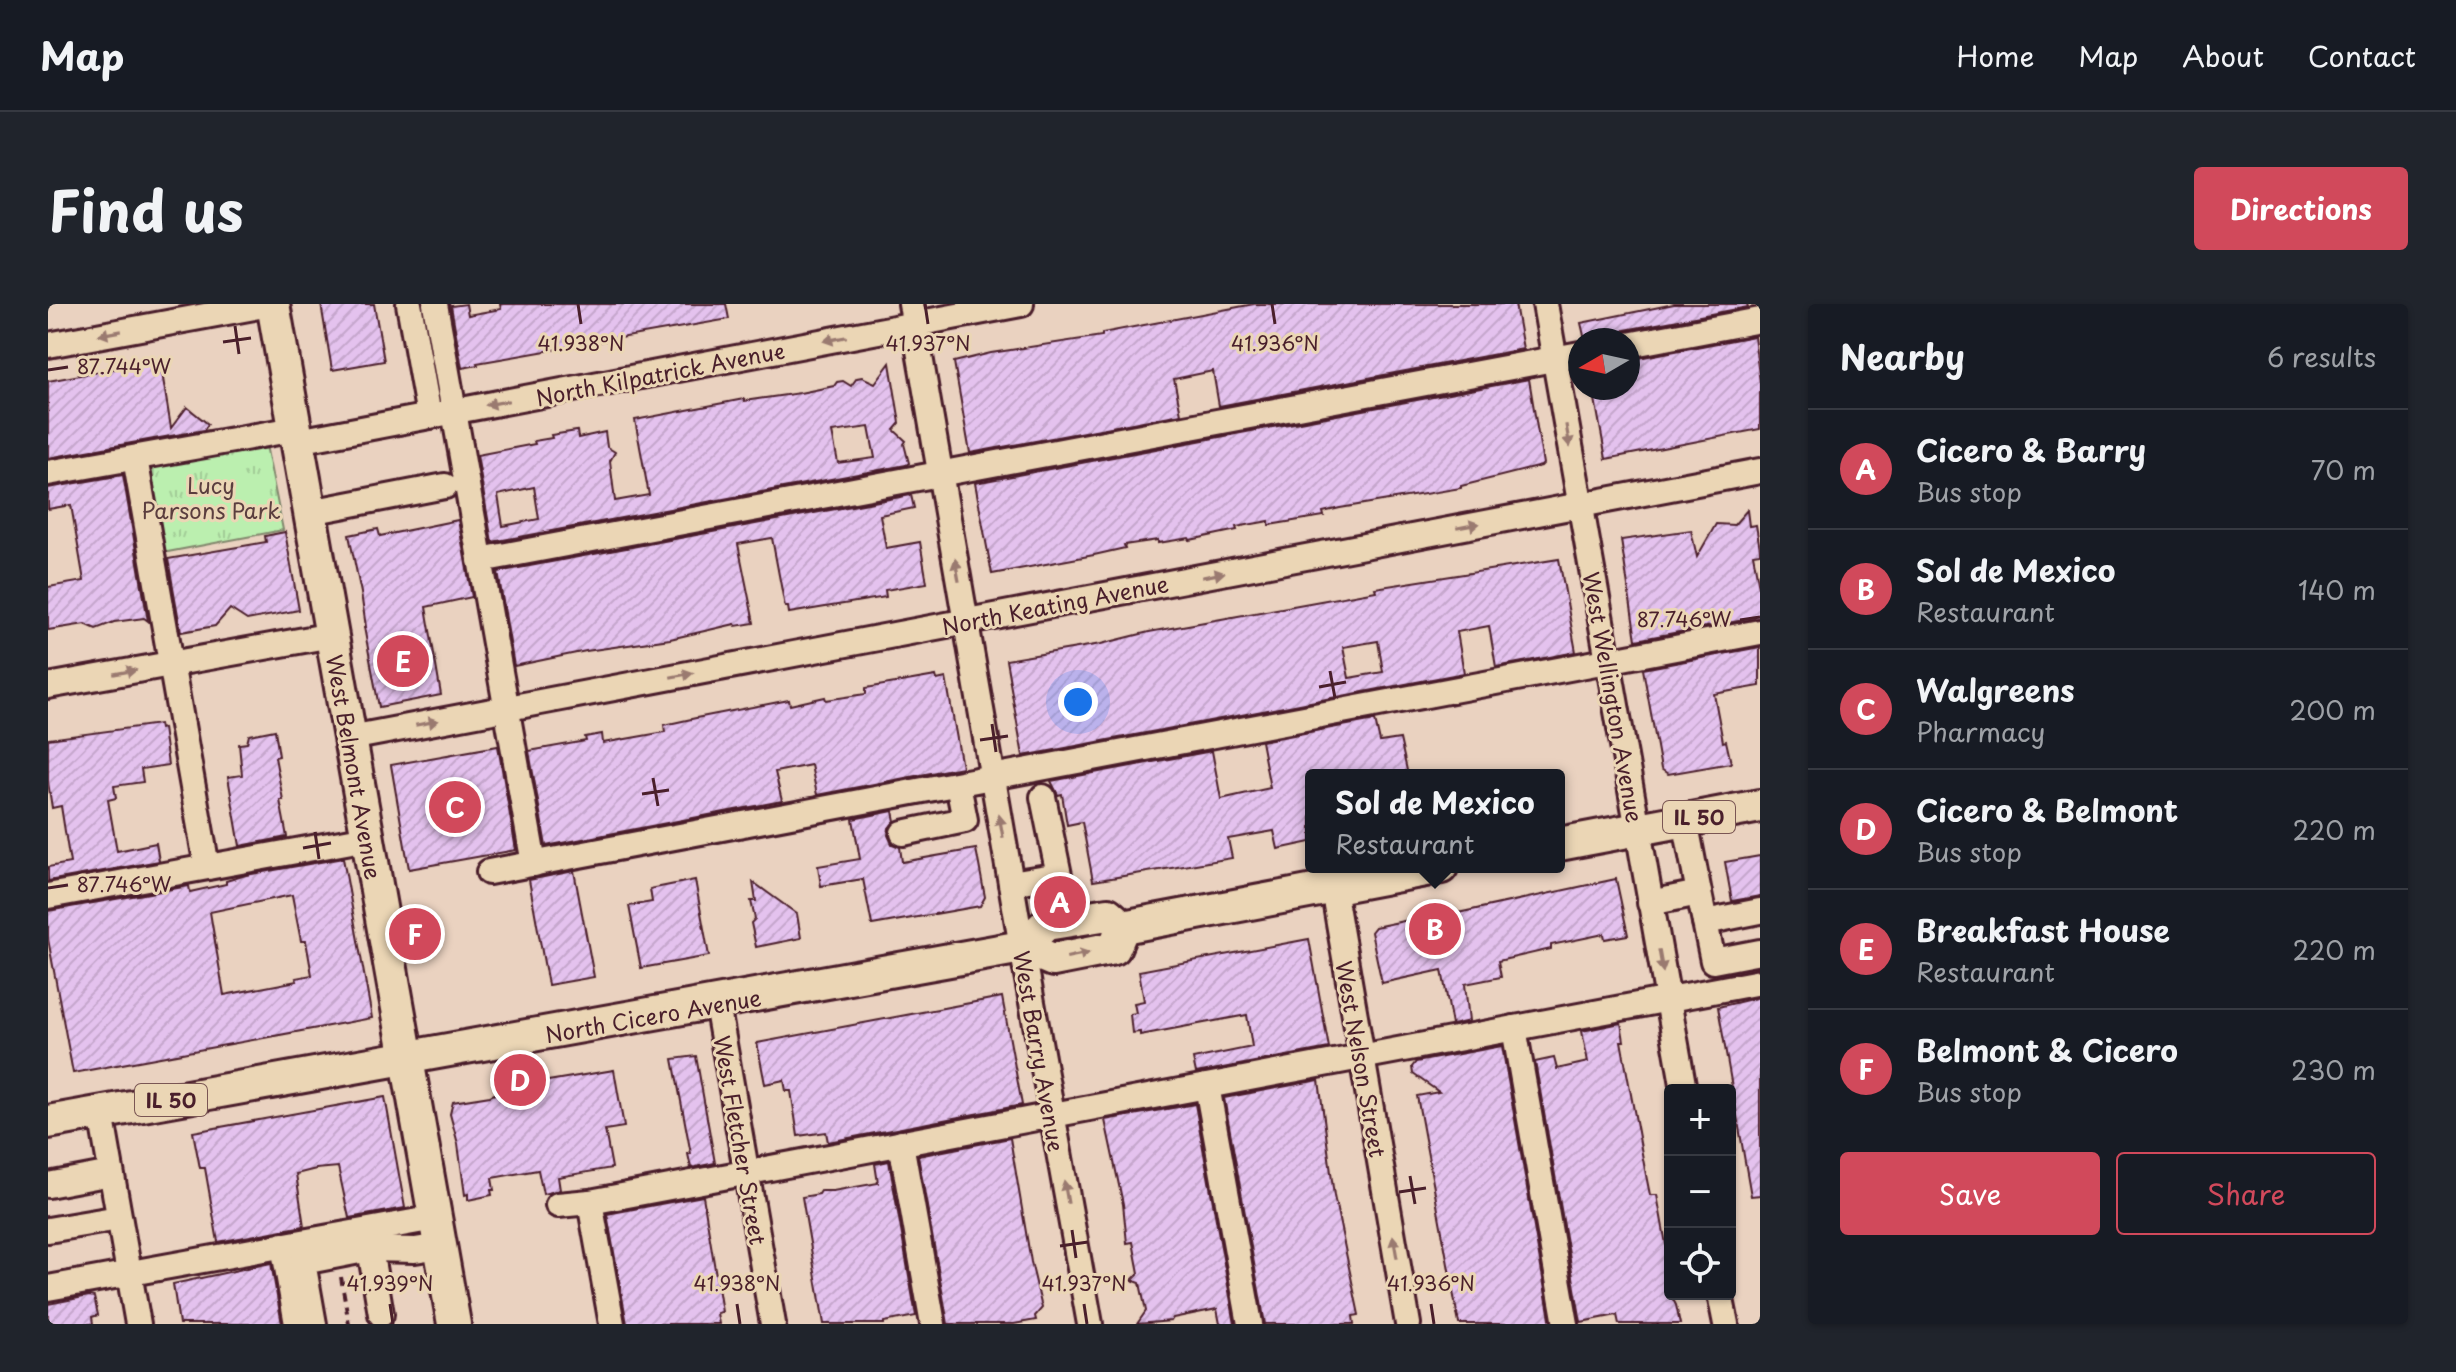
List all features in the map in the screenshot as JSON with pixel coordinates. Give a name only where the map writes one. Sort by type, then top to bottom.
[{"type":"main road","name":"West Belmont Avenue","points":[[272,304],[454,1324]]},
{"type":"main road","name":"IL 50","points":[[1565,843],[1760,806]]},
{"type":"main road","name":"North Cicero Avenue","points":[[48,1122],[1022,947],[1046,924],[1108,914],[1123,927],[1410,873]]},
{"type":"street","points":[[48,345],[272,304]]},
{"type":"street","points":[[409,304],[429,416]]},
{"type":"street","points":[[435,304],[534,864]]},
{"type":"street","name":"North Kilpatrick Avenue","points":[[48,473],[454,412],[913,314],[1021,304]]},
{"type":"street","name":"West Wellington Avenue","points":[[1545,304],[1683,1084]]},
{"type":"street","name":"West Barry Avenue","points":[[913,314],[1090,1324]]},
{"type":"street","points":[[1640,343],[1760,320]]},
{"type":"street","points":[[480,560],[1568,356]]},
{"type":"street","points":[[135,458],[207,867]]},
{"type":"street","name":"North Keating Avenue","points":[[350,738],[1760,471]]},
{"type":"street","points":[[310,512],[445,486]]},
{"type":"street","points":[[489,872],[1760,632]]},
{"type":"street","points":[[48,686],[332,635]]},
{"type":"street","points":[[903,833],[965,820],[958,785]]},
{"type":"street","points":[[1011,883],[1059,875],[1043,797]]},
{"type":"street","points":[[1685,820],[1713,961],[1760,952]]},
{"type":"street","points":[[48,896],[368,838]]},
{"type":"street","name":"West Nelson Street","points":[[1333,888],[1408,1324]]},
{"type":"street","points":[[1650,903],[1699,893]]},
{"type":"street","points":[[1705,922],[1760,911]]},
{"type":"street","points":[[558,1205],[590,1202],[1760,982]]},
{"type":"street","name":"West Fletcher Street","points":[[717,1004],[773,1324]]},
{"type":"street","points":[[1514,1028],[1566,1324]]},
{"type":"street","points":[[1207,1086],[1250,1324]]},
{"type":"street","points":[[101,1113],[138,1324]]},
{"type":"street","points":[[901,1143],[933,1324]]},
{"type":"street","points":[[48,1185],[111,1173]]},
{"type":"street","points":[[590,1202],[612,1324]]},
{"type":"street","points":[[48,1230],[119,1218]]},
{"type":"street","points":[[48,1288],[283,1245],[437,1232]]},
{"type":"street","points":[[314,1324],[303,1262],[370,1249],[415,1250],[437,1232]]},
{"type":"street","points":[[283,1245],[297,1324]]},
{"type":"street","points":[[370,1249],[381,1314]]},
{"type":"street","points":[[1721,1300],[1726,1324]]},
{"type":"path","points":[[339,1271],[349,1324]]},
{"type":"green space","name":"Lucy Parsons Park","points":[[265,440],[283,530],[157,554],[139,464]]},
{"type":"building","points":[[321,304],[374,304],[384,361],[332,370]]},
{"type":"building","points":[[466,304],[468,315],[501,309],[500,304],[726,304],[729,319],[462,368],[451,306]]},
{"type":"building","points":[[1254,304],[1515,304],[1523,349],[1219,406],[1213,371],[1174,379],[1181,414],[970,453],[954,362],[991,353],[1102,336],[1102,333]]},
{"type":"building","points":[[1674,304],[1747,304],[1748,307],[1636,328],[1582,328],[1581,323]]},
{"type":"building","points":[[1754,336],[1760,383],[1760,429],[1606,459],[1595,400],[1640,400],[1640,358]]},
{"type":"building","points":[[160,360],[171,428],[187,407],[208,424],[204,430],[48,458],[48,381]]},
{"type":"building","points":[[890,363],[900,423],[894,430],[906,441],[909,463],[906,465],[492,542],[477,455],[535,444],[534,441],[552,438],[551,435],[577,431],[578,438],[605,432],[607,447],[615,452],[610,461],[615,501],[649,495],[635,420],[744,399],[800,393],[843,381],[851,386],[862,377],[875,383]],"holes":[[[869,427],[875,458],[838,463],[832,432]],[[534,487],[539,519],[503,526],[498,495]]]},
{"type":"building","points":[[1529,379],[1541,466],[1461,488],[1340,508],[1323,512],[1324,516],[1269,525],[1269,521],[1190,540],[1158,543],[1158,540],[1124,545],[1125,548],[1094,555],[992,574],[975,483]]},
{"type":"building","points":[[123,475],[148,621],[144,618],[114,622],[96,629],[85,624],[48,630],[48,587],[84,581],[71,505],[48,509],[48,488]]},
{"type":"building","points":[[911,495],[914,508],[880,515],[886,548],[920,542],[927,583],[885,590],[886,597],[789,613],[788,607],[785,607],[772,538],[738,544],[754,623],[514,666],[498,572]]},
{"type":"building","points":[[1747,510],[1749,526],[1756,525],[1760,549],[1760,553],[1753,554],[1760,593],[1760,617],[1636,640],[1621,540],[1691,530],[1697,557],[1716,524],[1734,525]]},
{"type":"building","points":[[458,520],[472,597],[426,607],[441,695],[379,707],[349,535],[378,529],[380,536]]},
{"type":"building","points":[[285,532],[299,610],[247,620],[230,609],[215,626],[181,632],[168,559],[266,542],[265,536]]},
{"type":"building","points":[[1559,559],[1576,652],[1496,667],[1489,626],[1457,632],[1464,673],[1023,756],[1006,660],[1376,591],[1375,588]],"holes":[[[1378,641],[1383,672],[1349,678],[1343,647]]]},
{"type":"building","points":[[1760,647],[1760,686],[1714,694],[1723,742],[1726,741],[1731,763],[1668,774],[1661,769],[1643,669]]},
{"type":"building","points":[[936,676],[937,680],[946,678],[962,767],[817,795],[811,765],[775,772],[782,801],[546,846],[529,751],[586,741],[585,737],[602,734],[603,743],[665,732],[664,725],[696,718],[789,700],[790,705],[825,697],[826,700],[866,694],[866,688]]},
{"type":"building","points":[[1375,720],[1380,742],[1400,739],[1407,769],[1305,769],[1305,843],[1278,849],[1274,831],[1228,839],[1232,858],[1093,881],[1082,822],[1067,825],[1062,794],[1058,795],[1051,781],[1212,751],[1221,799],[1270,788],[1261,741]]},
{"type":"building","points":[[159,724],[160,729],[163,728],[168,765],[141,769],[143,782],[114,786],[116,798],[108,800],[117,851],[156,843],[159,861],[48,881],[48,867],[70,863],[61,806],[52,808],[48,782],[48,739]]},
{"type":"building","points":[[275,730],[279,756],[275,757],[287,837],[240,846],[228,777],[242,775],[239,744],[247,743],[249,735]]},
{"type":"building","points":[[498,746],[516,850],[409,869],[391,765]]},
{"type":"building","points":[[893,811],[895,821],[888,835],[892,844],[900,847],[902,862],[976,849],[985,897],[980,906],[872,925],[863,879],[821,886],[818,866],[860,859],[853,819]]},
{"type":"building","points":[[1760,856],[1760,896],[1732,901],[1725,862]]},
{"type":"building","points":[[343,858],[372,1018],[73,1073],[48,939],[48,911],[189,886],[190,892],[226,884],[226,881]],"holes":[[[292,895],[301,941],[306,941],[312,975],[296,978],[297,981],[224,995],[210,912]]]},
{"type":"building","points":[[574,871],[594,977],[548,985],[529,880]]},
{"type":"building","points":[[1616,879],[1628,935],[1605,939],[1604,934],[1551,945],[1551,949],[1498,961],[1501,977],[1465,984],[1469,1021],[1452,1025],[1442,970],[1382,983],[1371,932],[1375,927],[1452,911],[1453,914]]},
{"type":"building","points":[[695,880],[709,956],[641,968],[629,906],[652,902],[650,889]]},
{"type":"building","points":[[753,882],[797,914],[801,938],[756,947],[751,923],[755,919],[751,901],[756,901]]},
{"type":"building","points":[[1309,939],[1329,1048],[1196,1073],[1193,1059],[1252,1047],[1247,1015],[1140,1035],[1140,1032],[1132,1033],[1130,1014],[1136,1013],[1134,1003],[1144,1001],[1139,971]]},
{"type":"building","points":[[1002,997],[1022,1105],[828,1142],[826,1132],[798,1136],[791,1091],[786,1091],[784,1080],[765,1084],[757,1043]]},
{"type":"building","points":[[1760,997],[1760,1195],[1751,1196],[1736,1110],[1736,1084],[1731,1084],[1718,1007]]},
{"type":"building","points":[[1621,1023],[1624,1041],[1621,1041],[1650,1195],[1657,1195],[1664,1233],[1664,1300],[1673,1300],[1680,1324],[1619,1324],[1617,1315],[1581,1322],[1535,1062],[1554,1058],[1557,1069],[1588,1062],[1582,1031]]},
{"type":"building","points":[[1502,1046],[1551,1324],[1459,1324],[1417,1096],[1439,1092],[1413,1074],[1412,1067],[1416,1062]]},
{"type":"building","points":[[696,1056],[715,1163],[691,1168],[673,1059]]},
{"type":"building","points":[[614,1070],[624,1127],[605,1130],[612,1168],[558,1177],[560,1190],[543,1194],[538,1170],[492,1178],[492,1195],[468,1200],[450,1114],[453,1102],[531,1087],[530,1084]]},
{"type":"building","points":[[1319,1080],[1334,1196],[1359,1315],[1353,1316],[1354,1324],[1265,1324],[1224,1098]]},
{"type":"building","points":[[385,1097],[405,1208],[349,1218],[338,1167],[316,1169],[296,1174],[304,1226],[218,1242],[205,1168],[200,1168],[193,1132]]},
{"type":"building","points":[[1195,1104],[1235,1324],[1220,1324],[1217,1309],[1171,1321],[1137,1324],[1146,1311],[1140,1283],[1132,1280],[1139,1273],[1133,1242],[1127,1243],[1123,1204],[1105,1120]]},
{"type":"building","points":[[1010,1138],[1042,1308],[1035,1316],[1036,1320],[1014,1324],[948,1324],[918,1156]]},
{"type":"building","points":[[889,1161],[916,1316],[884,1324],[824,1324],[802,1197],[821,1191],[878,1183],[875,1164]]},
{"type":"building","points":[[703,1196],[722,1312],[717,1313],[719,1324],[627,1324],[607,1214]]},
{"type":"building","points":[[271,1263],[282,1324],[179,1324],[173,1284]]},
{"type":"building","points":[[94,1297],[98,1315],[92,1317],[93,1324],[48,1324],[48,1304]]},
{"type":"place","name":"Breakfast House","points":[[403,661]]},
{"type":"place","name":"Walgreens","points":[[455,807]]},
{"type":"place","name":"Cicero & Barry","points":[[1060,902]]},
{"type":"place","name":"Sol de Mexico","points":[[1435,929]]},
{"type":"place","name":"Belmont & Cicero","points":[[415,934]]},
{"type":"place","name":"Cicero & Belmont","points":[[520,1080]]}]
